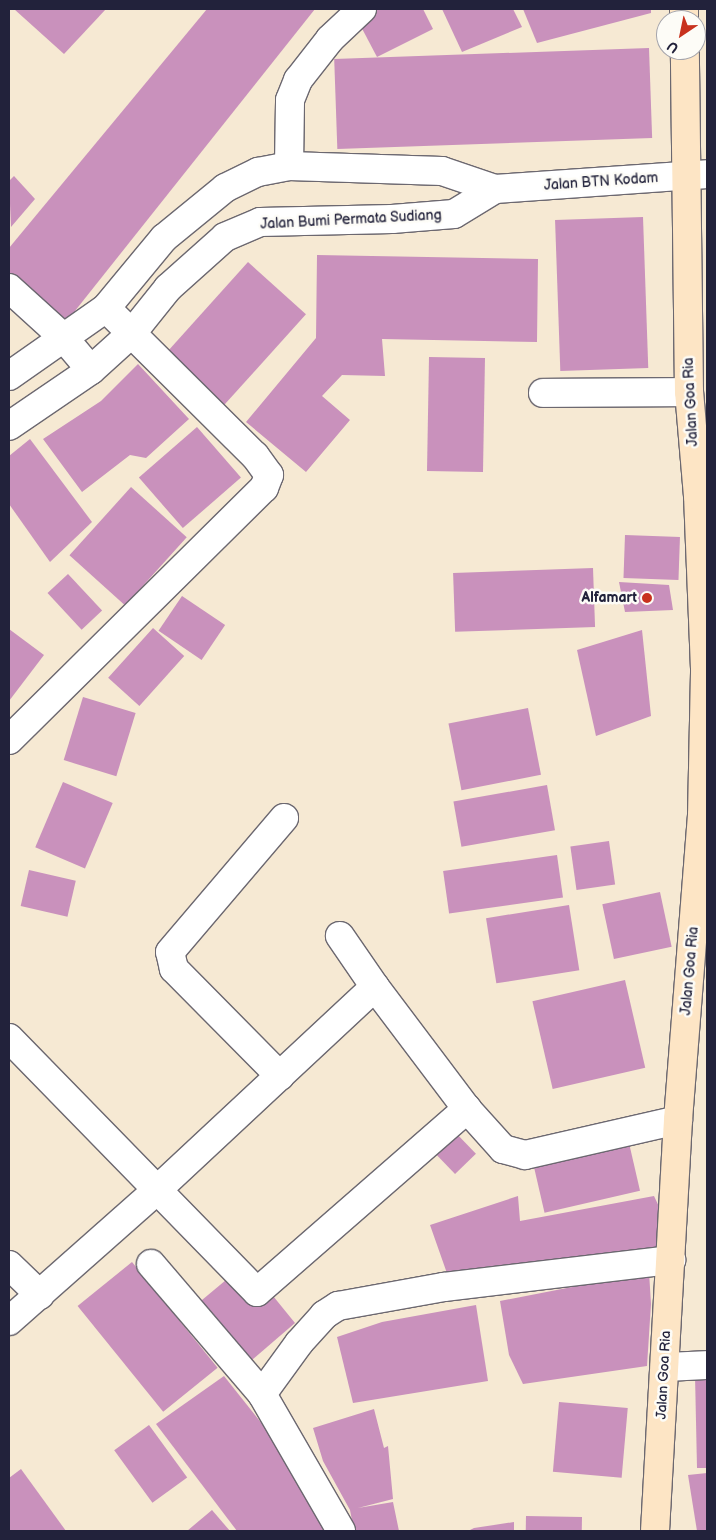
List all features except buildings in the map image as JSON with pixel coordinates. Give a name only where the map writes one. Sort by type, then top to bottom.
[{"type":"main road","name":"Jalan Goa Ria","points":[[655,1531],[678,1120],[705,816],[705,669],[698,496],[689,392],[698,175],[686,60]]},
{"type":"street","points":[[289,166],[290,100],[298,80],[330,39],[362,9]]},
{"type":"street","points":[[9,376],[106,308],[164,238],[225,188],[258,172],[289,166],[442,171],[495,189]]},
{"type":"street","name":"Jalan BTN Kodam","points":[[495,189],[698,175]]},
{"type":"street","name":"Jalan Bumi Permata Sudiang","points":[[9,426],[91,370],[132,333],[168,288],[225,237],[260,222],[392,219],[454,214],[495,189]]},
{"type":"street","points":[[9,288],[63,337],[91,370]]},
{"type":"street","points":[[9,740],[264,488],[270,475],[255,456],[106,308]]},
{"type":"street","points":[[9,383],[31,411]]},
{"type":"street","points":[[543,393],[689,392]]},
{"type":"street","points":[[280,1076],[174,969],[170,952],[284,818]]},
{"type":"street","points":[[340,936],[375,988],[467,1109],[503,1149],[525,1155],[678,1120]]},
{"type":"street","points":[[9,1321],[157,1190],[375,988]]},
{"type":"street","points":[[9,1038],[257,1292],[467,1109]]},
{"type":"street","points":[[262,1394],[299,1343],[324,1315],[338,1306],[444,1287],[671,1260]]},
{"type":"street","points":[[151,1264],[262,1394],[341,1531]]},
{"type":"street","points":[[9,1265],[40,1295]]},
{"type":"street","points":[[665,1367],[707,1365]]},
{"type":"place","name":"Alfamart","points":[[647,598]]}]
